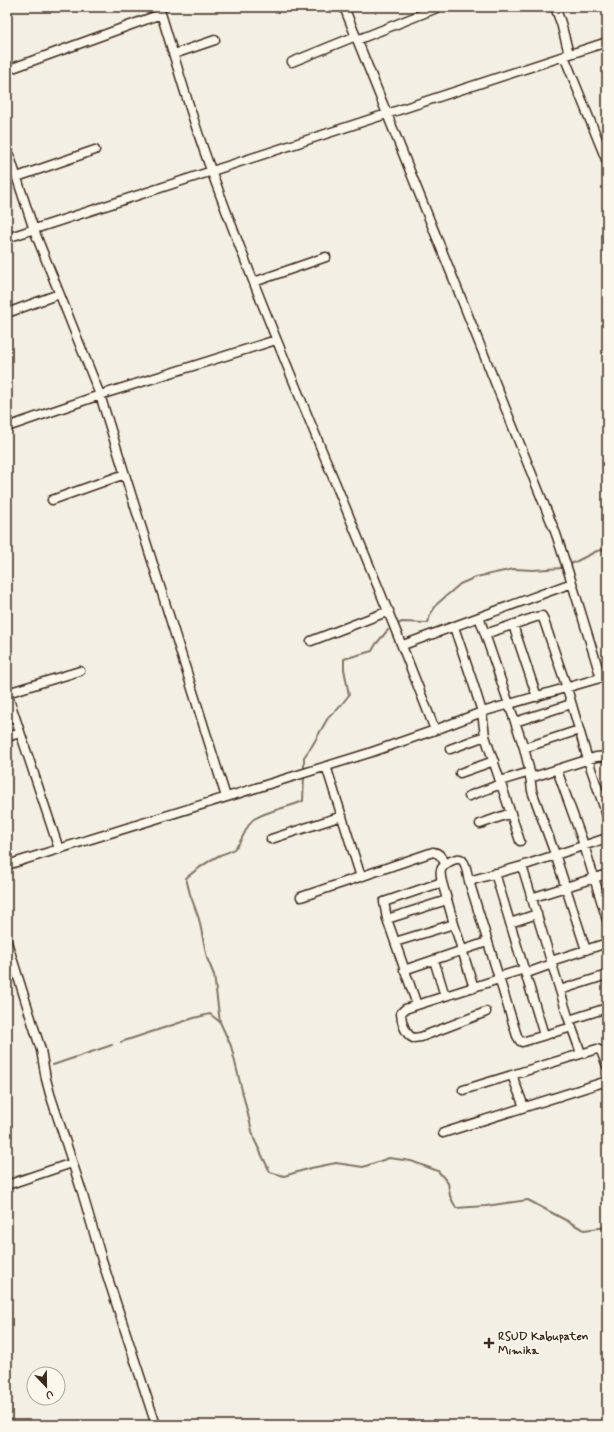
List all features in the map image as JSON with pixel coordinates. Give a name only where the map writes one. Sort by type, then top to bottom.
[{"type":"street","points":[[7,865],[326,766],[435,730],[482,712],[604,677],[556,534],[344,7]]},
{"type":"street","points":[[555,7],[561,23],[566,55],[607,162]]},
{"type":"street","points":[[292,62],[437,8]]},
{"type":"street","points":[[7,70],[160,10],[211,172],[276,340],[389,611],[435,730]]},
{"type":"street","points":[[174,54],[216,40]]},
{"type":"street","points":[[7,238],[607,42]]},
{"type":"street","points":[[7,148],[34,230],[100,395],[226,797]]},
{"type":"street","points":[[17,177],[95,150]]},
{"type":"street","points":[[254,282],[326,258]]},
{"type":"street","points":[[7,312],[59,294]]},
{"type":"street","points":[[7,427],[100,395],[276,340]]},
{"type":"street","points":[[52,500],[125,474]]},
{"type":"street","points":[[403,646],[572,582]]},
{"type":"street","points":[[311,641],[389,611]]},
{"type":"street","points":[[485,634],[539,616],[543,618],[567,688],[588,760],[607,816]]},
{"type":"street","points":[[479,617],[524,748],[532,791],[555,854],[586,950]]},
{"type":"street","points":[[513,625],[537,697]]},
{"type":"street","points":[[454,627],[470,671],[482,712],[485,736],[520,841]]},
{"type":"street","points":[[59,849],[7,693],[80,671]]},
{"type":"street","points":[[515,722],[571,704]]},
{"type":"street","points":[[524,748],[579,730]]},
{"type":"street","points":[[7,737],[20,733]]},
{"type":"street","points":[[450,748],[485,736]]},
{"type":"street","points":[[469,796],[500,782],[557,770],[601,756],[607,756]]},
{"type":"street","points":[[460,773],[494,761]]},
{"type":"street","points":[[326,766],[361,877]]},
{"type":"street","points":[[557,770],[584,845],[607,920]]},
{"type":"street","points":[[480,824],[511,813]]},
{"type":"street","points":[[271,839],[342,816]]},
{"type":"street","points":[[469,881],[522,866],[607,838]]},
{"type":"street","points":[[301,897],[433,852],[437,852],[441,855],[445,864]]},
{"type":"street","points":[[474,988],[442,882],[441,873],[445,864],[459,859],[464,863],[517,1036],[520,1041],[522,1042],[544,1035],[607,1008]]},
{"type":"street","points":[[522,866],[570,1023],[582,1054]]},
{"type":"street","points":[[495,873],[526,971],[544,1035]]},
{"type":"street","points":[[531,898],[607,874]]},
{"type":"street","points":[[417,1005],[404,970],[384,904],[385,902],[442,882]]},
{"type":"street","points":[[388,919],[447,900]]},
{"type":"street","points":[[510,923],[536,914]]},
{"type":"street","points":[[395,942],[454,924]]},
{"type":"street","points":[[7,942],[39,1044],[46,1079],[102,1260],[156,1425]]},
{"type":"street","points":[[404,970],[462,949],[488,942]]},
{"type":"street","points":[[486,1012],[421,1037],[412,1038],[408,1036],[402,1022],[401,1013],[405,1009],[474,988],[499,978],[526,971],[607,943]]},
{"type":"street","points":[[434,960],[445,996]]},
{"type":"street","points":[[560,990],[607,974]]},
{"type":"street","points":[[463,1090],[597,1049],[600,1050],[607,1066]]},
{"type":"street","points":[[512,1075],[524,1107]]},
{"type":"street","points":[[443,1133],[607,1081]]},
{"type":"street","points":[[7,1185],[72,1163]]},
{"type":"waterway","points":[[571,564],[597,551],[607,549]]},
{"type":"waterway","points":[[396,625],[402,622],[428,623],[430,615],[437,604],[460,584],[476,577],[514,569],[533,570],[563,568]]},
{"type":"waterway","points":[[304,768],[304,757],[329,716],[338,709],[349,695],[344,669],[344,659],[372,651],[388,630]]},
{"type":"waterway","points":[[220,1022],[214,975],[207,958],[199,919],[186,878],[211,860],[234,849],[241,840],[249,824],[254,819],[266,813],[303,801],[304,777]]},
{"type":"waterway","points":[[121,1042],[210,1014],[220,1022],[231,1046],[254,1139],[270,1172],[284,1176],[311,1168],[336,1163],[363,1167],[389,1158],[411,1161],[438,1171],[448,1183],[450,1196],[456,1208],[486,1206],[528,1200],[584,1230],[607,1227]]},
{"type":"waterway","points":[[53,1065],[112,1045]]},
{"type":"place","name":"RSUD Kabupaten Mimika","points":[[489,1343]]}]
